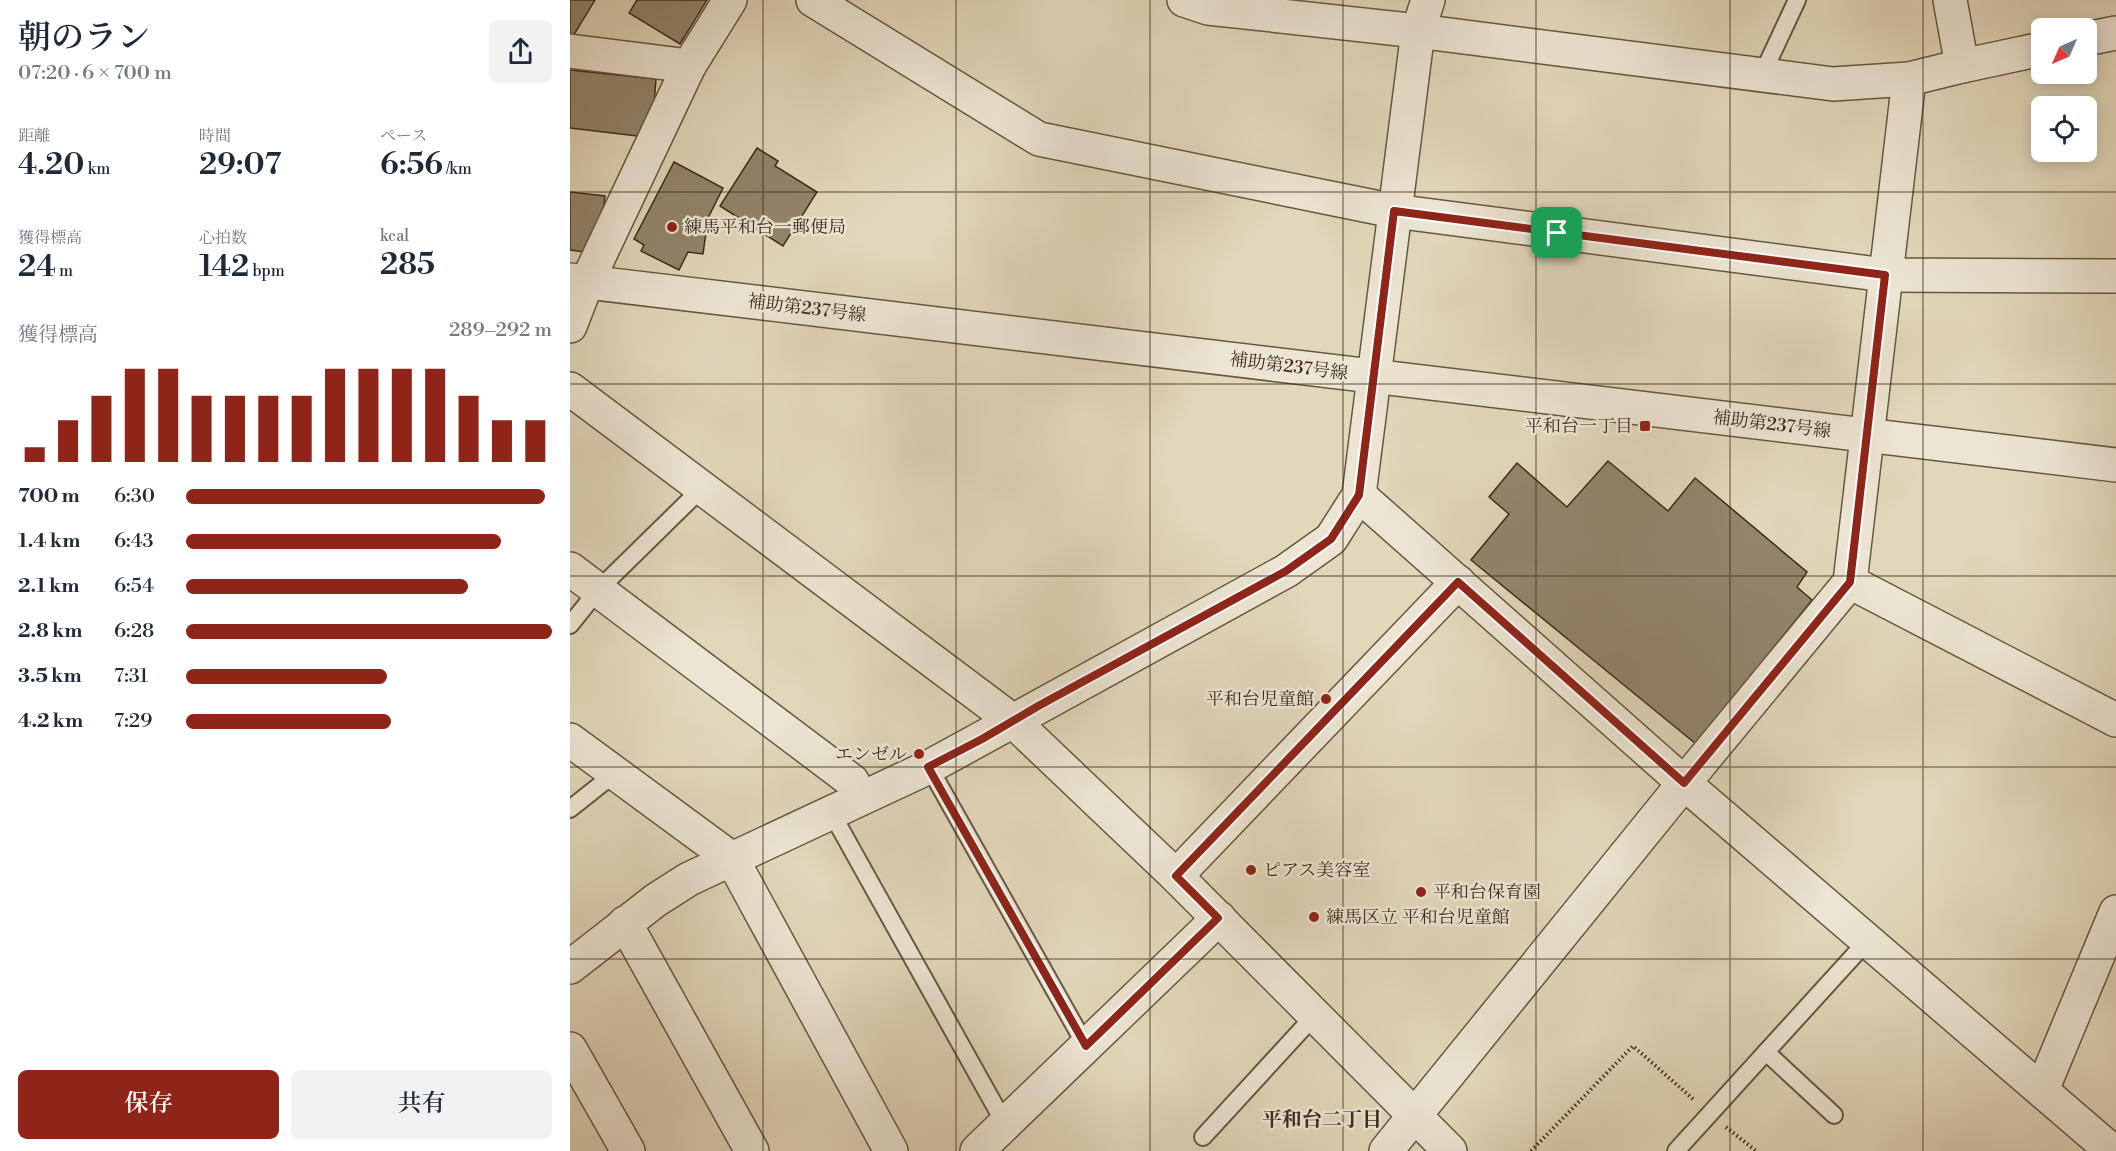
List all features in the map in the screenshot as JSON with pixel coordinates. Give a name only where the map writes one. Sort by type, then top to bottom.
[{"type":"street","points":[[570,326],[578,281],[690,66],[730,0]]},
{"type":"street","points":[[813,0],[1039,139],[1394,211],[1885,275],[2116,276]]},
{"type":"street","points":[[1184,0],[1208,8],[1418,31],[1833,84],[1909,80],[2031,51]]},
{"type":"street","points":[[570,967],[656,900],[689,879],[928,767],[982,739],[1286,571],[1331,539],[1359,495],[1418,31],[1428,0]]},
{"type":"street","points":[[1950,0],[1962,66]]},
{"type":"street","points":[[2097,37],[2116,33]]},
{"type":"street","points":[[570,51],[690,66]]},
{"type":"street","points":[[1386,1151],[1850,582],[1909,80]]},
{"type":"street","name":"補助第237号線","points":[[578,281],[2116,465]]},
{"type":"street","points":[[570,389],[1013,721],[1176,876],[1450,1151]]},
{"type":"street","points":[[1359,495],[1684,783],[2112,1151]]},
{"type":"street","points":[[570,569],[852,782],[861,798]]},
{"type":"street","points":[[1176,876],[1458,582]]},
{"type":"street","points":[[1850,582],[2116,720]]},
{"type":"street","points":[[570,740],[732,859],[891,1151]]},
{"type":"street","points":[[2042,1090],[2116,912]]},
{"type":"street","points":[[977,1151],[1218,918]]},
{"type":"street","points":[[625,923],[752,1151]]},
{"type":"street","points":[[570,1049],[628,1151]]},
{"type":"lane","points":[[1762,75],[1797,0]]},
{"type":"lane","points":[[570,625],[598,590],[702,488]]},
{"type":"lane","points":[[928,767],[1086,1046]]},
{"type":"lane","points":[[570,809],[614,774]]},
{"type":"lane","points":[[831,812],[1005,1124]]},
{"type":"lane","points":[[1676,1151],[1868,940]]},
{"type":"lane","points":[[1203,1137],[1315,1015]]},
{"type":"lane","points":[[1766,1052],[1834,1115]]},
{"type":"path","points":[[1531,1151],[1633,1046],[1756,1151]]},
{"type":"building","points":[[570,0],[595,0],[570,41]]},
{"type":"building","points":[[637,0],[707,0],[680,44],[629,13]]},
{"type":"building","points":[[570,70],[656,79],[654,104],[637,136],[570,128]]},
{"type":"building","points":[[757,148],[778,161],[775,166],[817,192],[783,246],[720,206]]},
{"type":"building","points":[[674,162],[723,188],[708,218],[703,254],[688,252],[679,270],[641,251],[644,245],[634,239]]},
{"type":"building","points":[[570,192],[605,196],[602,220],[585,252],[570,250]]},
{"type":"building","points":[[1608,461],[1668,511],[1695,478],[1807,572],[1797,587],[1812,600],[1696,744],[1471,560],[1509,514],[1489,497],[1517,463],[1567,507]]},
{"type":"place","name":"練馬平和台一郵便局","points":[[672,227]]},
{"type":"place","name":"平和台一丁目","points":[[1645,426]]},
{"type":"place","name":"平和台児童館","points":[[1326,699]]},
{"type":"place","name":"エンゼル","points":[[919,754]]},
{"type":"place","name":"ピアス美容室","points":[[1251,870]]},
{"type":"place","name":"平和台保育園","points":[[1421,892]]},
{"type":"place","name":"練馬区立 平和台児童館","points":[[1314,917]]},
{"type":"district","name":"平和台二丁目","points":[[1322,1119]]},
{"type":"route","points":[[1394,211],[1557,233],[1885,275],[1850,582],[1684,783],[1458,582],[1176,876],[1218,918],[1086,1046],[928,767],[1286,571],[1331,539],[1359,495],[1394,211]]}]
